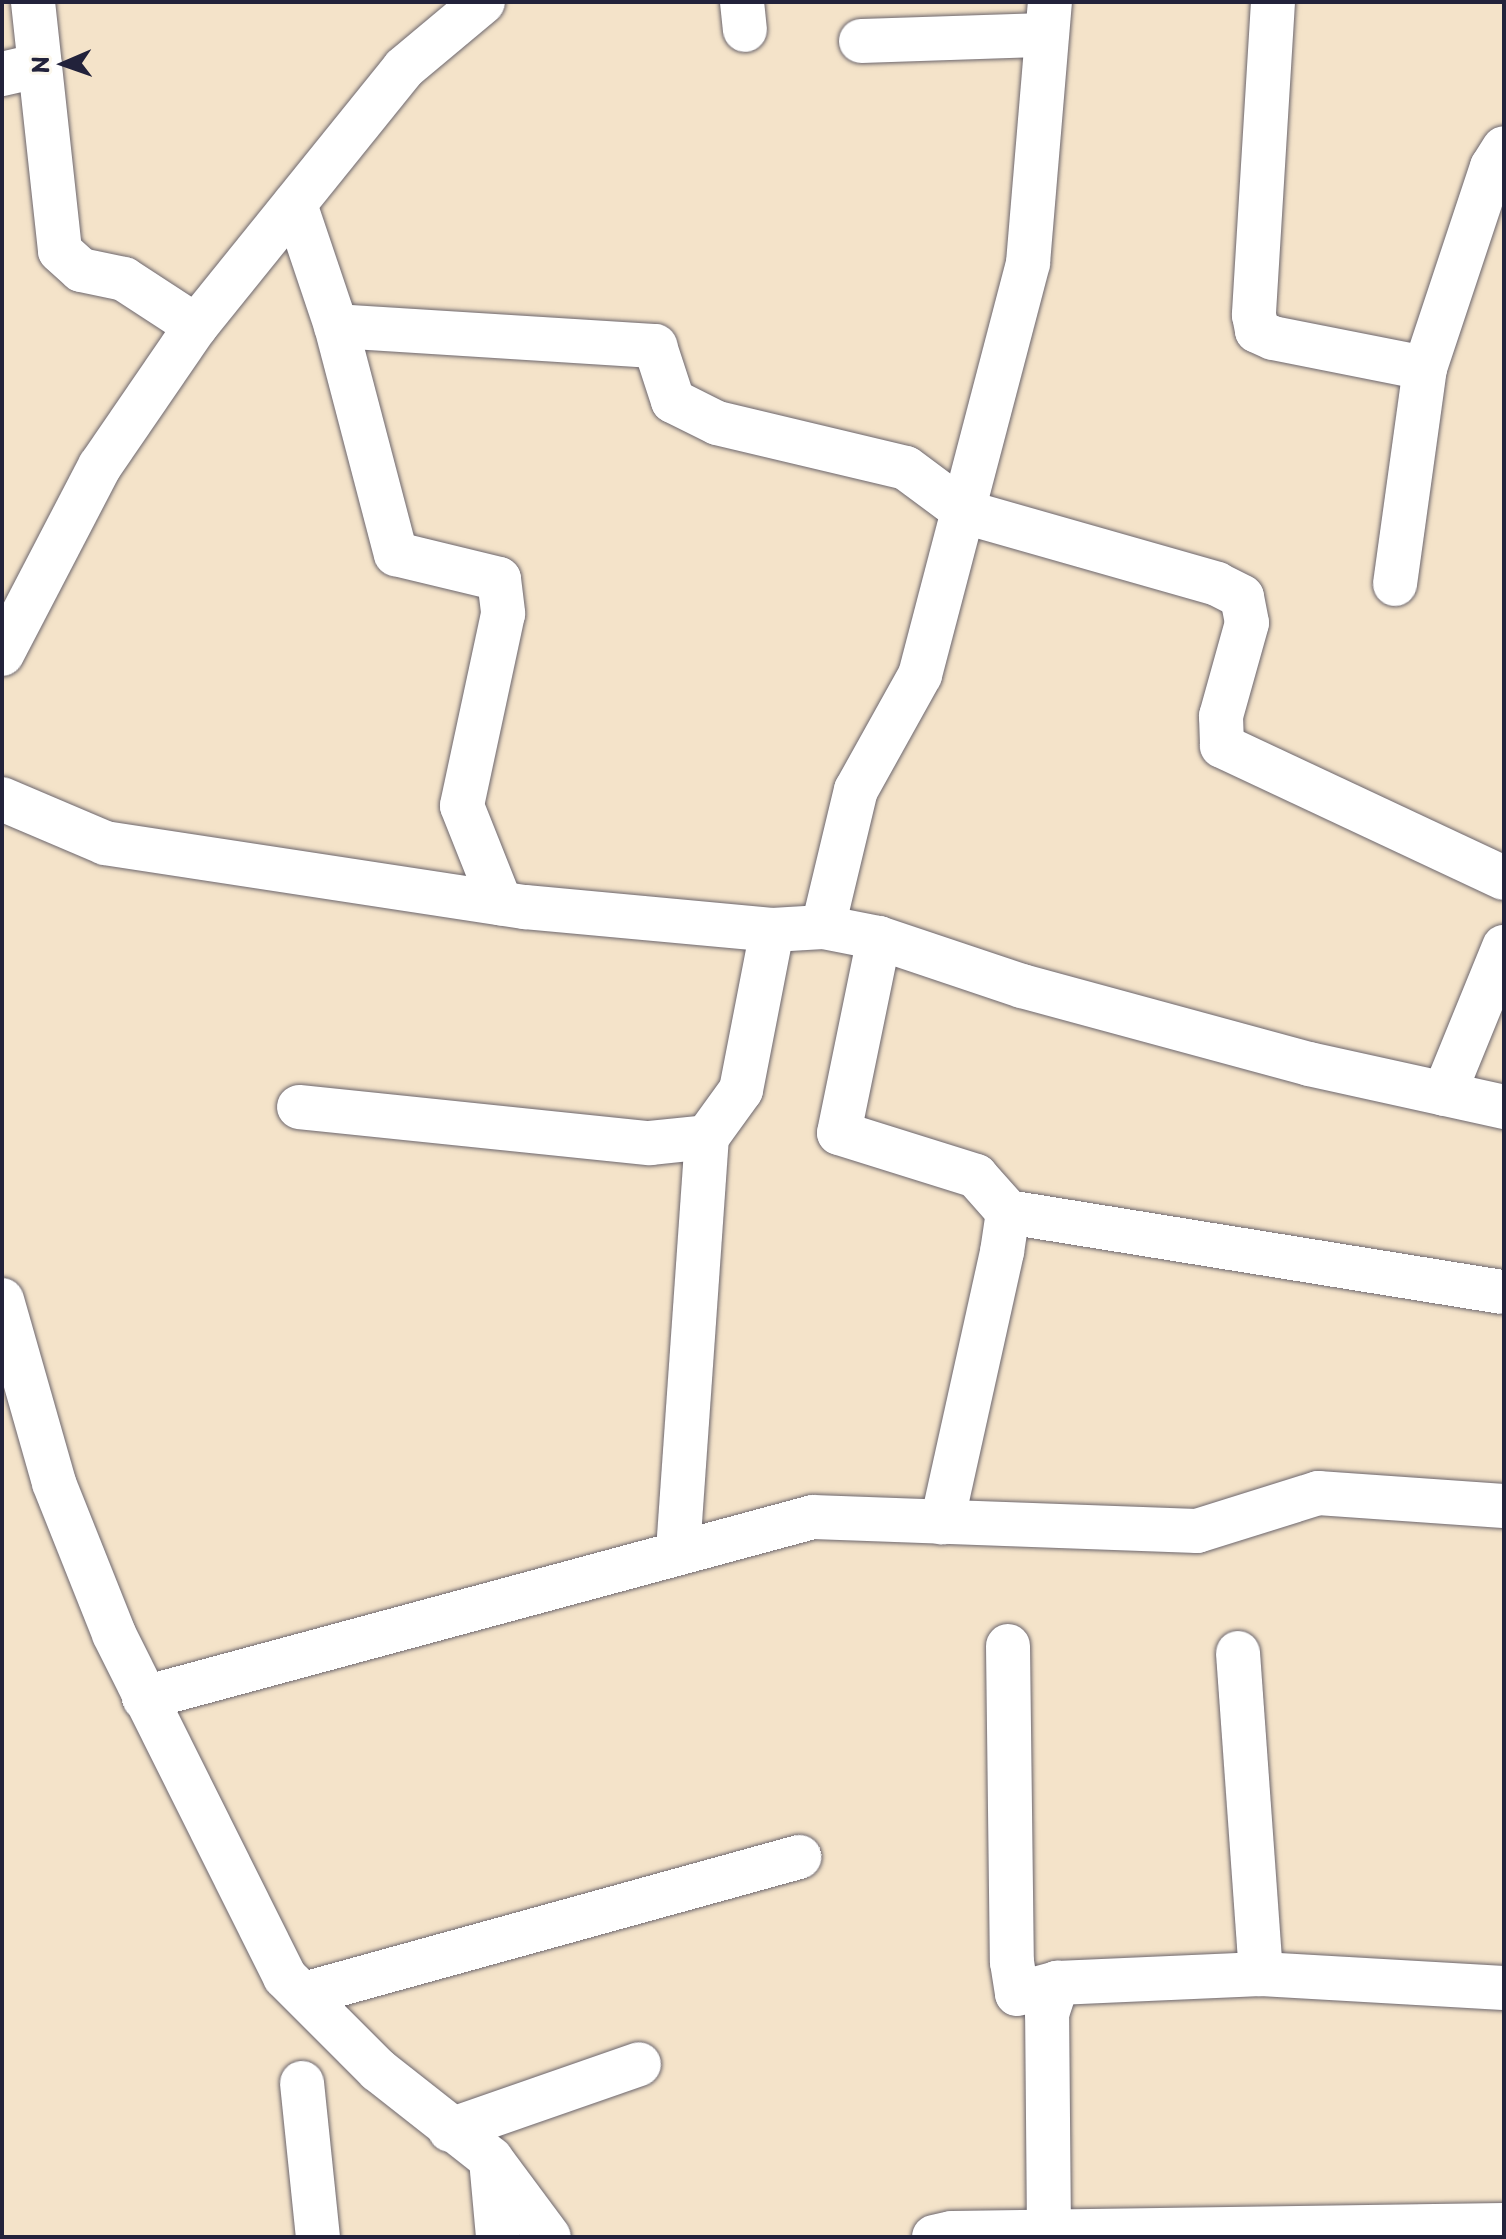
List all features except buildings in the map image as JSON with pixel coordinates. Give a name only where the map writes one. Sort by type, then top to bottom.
[{"type":"street","points":[[33,2],[21,70],[60,251],[81,270],[124,279],[196,326]]},
{"type":"street","points":[[2,654],[100,466],[196,326],[404,68],[483,2]]},
{"type":"street","points":[[1273,2],[1254,315],[1257,331],[1273,338],[1425,368]]},
{"type":"street","points":[[823,927],[856,790],[920,675],[1028,263],[1048,18],[861,41]]},
{"type":"street","points":[[1395,584],[1425,368],[1492,167],[1504,148]]},
{"type":"street","points":[[295,204],[336,326],[396,554],[499,579],[503,614],[462,806],[501,904]]},
{"type":"street","points":[[336,326],[655,346],[673,401],[717,423],[906,468],[965,512],[1217,584],[1242,597],[1247,623],[1221,716],[1222,746],[1504,878]]},
{"type":"street","points":[[2,799],[105,843],[501,904],[772,930],[823,927],[879,938],[1022,986],[1309,1064],[1504,1107]]},
{"type":"street","points":[[678,1551],[707,1137],[741,1090],[772,930]]},
{"type":"street","points":[[879,938],[839,1133],[976,1176],[1008,1212],[1501,1292]]},
{"type":"street","points":[[1444,1094],[1504,947]]},
{"type":"street","points":[[299,1107],[650,1143],[707,1137]]},
{"type":"street","points":[[942,1522],[1002,1252],[1008,1212]]},
{"type":"street","points":[[2,1300],[54,1483],[114,1634],[285,1977],[378,2070],[450,2130],[491,2159],[549,2237]]},
{"type":"street","points":[[144,1698],[678,1551],[813,1517],[1197,1531],[1318,1493],[1504,1506]]},
{"type":"street","points":[[1008,1646],[1012,1962],[1017,1994],[1057,1983],[1261,1974],[1504,1988]]},
{"type":"street","points":[[1238,1653],[1261,1974]]},
{"type":"street","points":[[304,1994],[799,1857]]},
{"type":"street","points":[[1049,2232],[1047,2014],[1057,1983]]},
{"type":"street","points":[[450,2130],[639,2064]]},
{"type":"street","points":[[302,2083],[318,2237]]},
{"type":"street","points":[[491,2159],[498,2237]]},
{"type":"street","points":[[934,2237],[952,2233],[1504,2225]]}]
